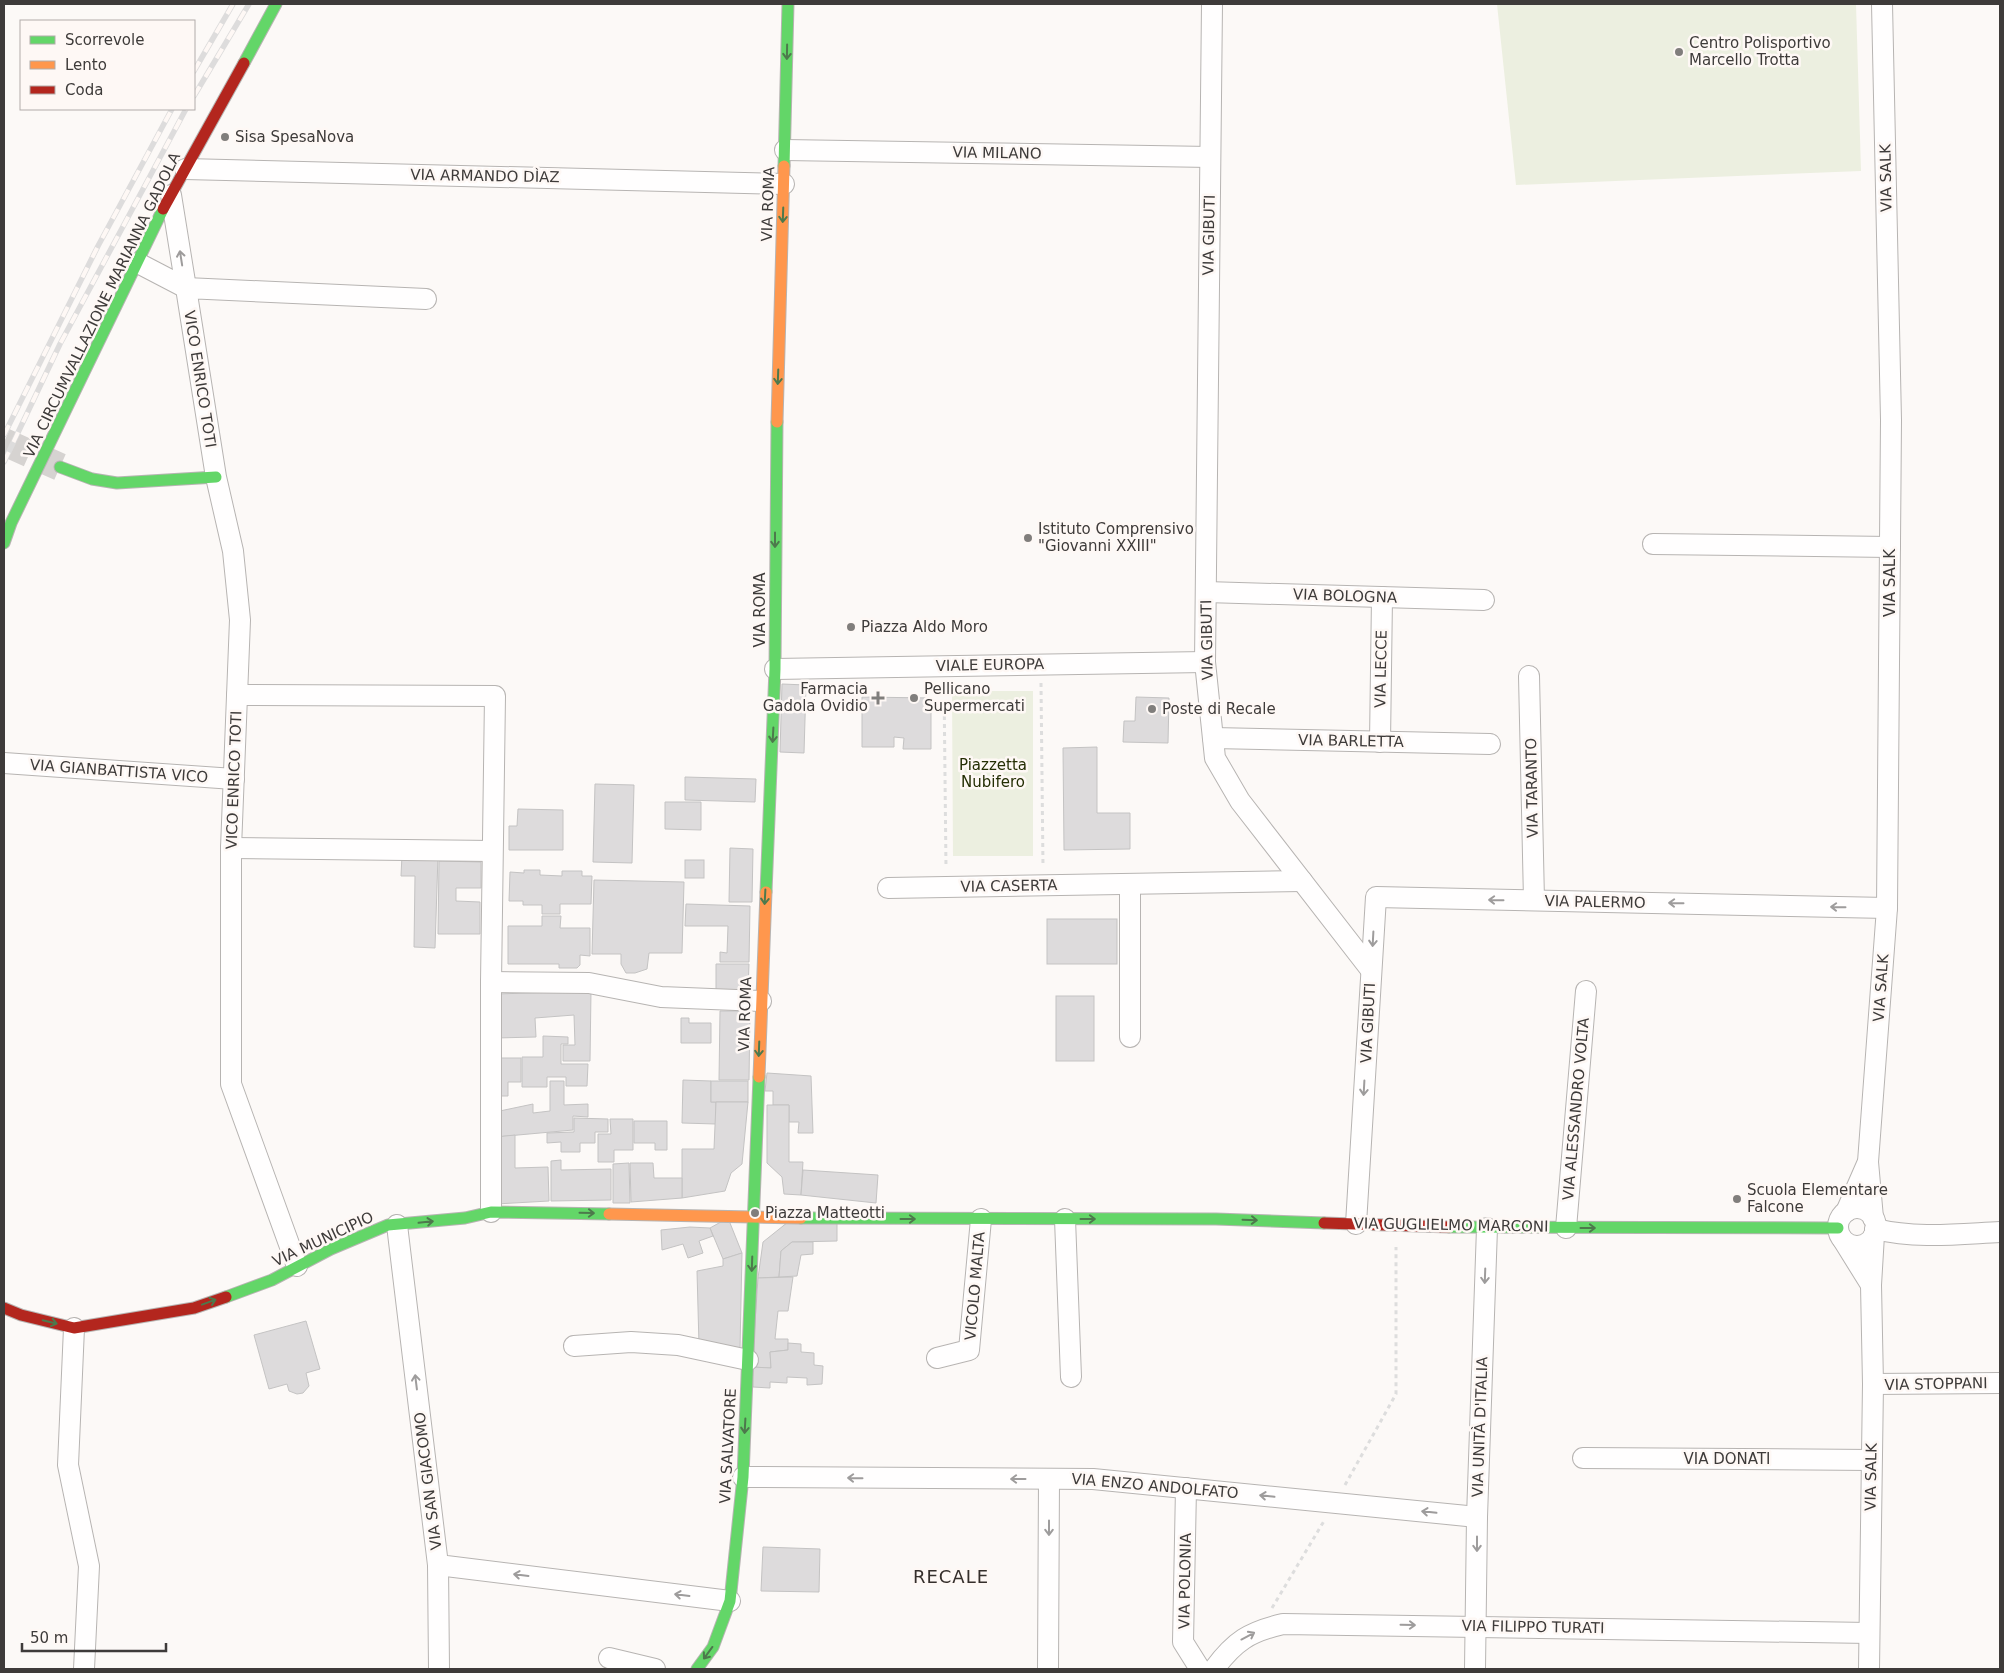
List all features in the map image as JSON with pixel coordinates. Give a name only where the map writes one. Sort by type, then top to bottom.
[{"type":"street","name":"VIA CIRCUMVALLAZIONE MARIANNA GADOLA","points":[[4,543],[11,523],[171,195],[276,4]]},
{"type":"street","name":"VIA ROMA","points":[[754,1215],[761,1001],[776,669],[775,490],[788,4]]},
{"type":"street","name":"VIA GIBUTI","points":[[1212,4],[1205,662],[1215,758],[1240,801],[1371,970],[1356,1224]]},
{"type":"street","name":"VIA SALK","points":[[1869,1669],[1872,1384],[1871,1285],[1874,1227],[1868,1162],[1887,908],[1891,420],[1882,4]]},
{"type":"street","name":"VIA MILANO","points":[[785,150],[1210,156]]},
{"type":"street","name":"VIA ARMANDO DÌAZ","points":[[185,169],[784,184]]},
{"type":"street","name":"VICO ENRICO TOTI","points":[[171,195],[216,477],[233,551],[240,620],[231,848],[231,1084],[297,1266]]},
{"type":"street","points":[[138,263],[186,288],[426,299]]},
{"type":"street","points":[[60,467],[92,479],[117,482],[216,477]]},
{"type":"street","points":[[1652,544],[1890,547]]},
{"type":"street","name":"VIA BOLOGNA","points":[[1206,592],[1484,600]]},
{"type":"street","name":"VIA LECCE","points":[[1380,742],[1382,597]]},
{"type":"street","name":"VIALE EUROPA","points":[[776,669],[1205,662]]},
{"type":"street","name":"VIA TARANTO","points":[[1530,676],[1534,900]]},
{"type":"street","points":[[237,695],[495,696],[492,851],[491,1212]]},
{"type":"street","name":"VIA BARLETTA","points":[[1213,738],[1490,744]]},
{"type":"street","name":"VIA GIANBATTISTA VICO","points":[[4,764],[234,779]]},
{"type":"street","points":[[231,848],[492,851]]},
{"type":"street","name":"VIA CASERTA","points":[[888,888],[1302,881]]},
{"type":"street","points":[[1130,884],[1130,1037]]},
{"type":"street","name":"VIA PALERMO","points":[[1371,970],[1376,897],[1887,908]]},
{"type":"street","points":[[491,982],[589,983],[661,997],[761,1001]]},
{"type":"street","name":"VIA ALESSANDRO VOLTA","points":[[1566,1228],[1586,991]]},
{"type":"street","name":"VIA SALK","points":[[1842,1227],[1868,1162]]},
{"type":"street","points":[[1842,1227],[1859,1209],[1874,1227],[1896,1234],[1925,1236],[2000,1232]]},
{"type":"street","name":"VIA MUNICIPIO","points":[[4,1308],[21,1316],[74,1328],[194,1308],[272,1280],[331,1249],[388,1226],[465,1218],[491,1212],[754,1215]]},
{"type":"street","name":"VIA GUGLIELMO MARCONI","points":[[754,1215],[860,1219],[1216,1219],[1487,1228],[1842,1227]]},
{"type":"street","name":"VIA SALVATORE","points":[[696,1669],[713,1647],[730,1601],[742,1477],[754,1215]]},
{"type":"street","name":"VICOLO MALTA","points":[[937,1358],[969,1350],[981,1219]]},
{"type":"street","points":[[1065,1219],[1071,1377]]},
{"type":"street","name":"VIA SAN GIACOMO","points":[[397,1224],[438,1565],[730,1601]]},
{"type":"street","points":[[1842,1227],[1854,1246],[1866,1244],[1874,1227]]},
{"type":"street","points":[[1842,1227],[1871,1285]]},
{"type":"street","name":"VIA UNITÀ D'ITALIA","points":[[1475,1669],[1477,1517],[1487,1228]]},
{"type":"street","points":[[74,1328],[68,1465],[89,1566],[84,1669]]},
{"type":"street","points":[[574,1346],[631,1342],[678,1345],[748,1360]]},
{"type":"street","name":"VIA STOPPANI","points":[[1872,1384],[2000,1383]]},
{"type":"street","name":"VIA DONATI","points":[[1583,1458],[1871,1460]]},
{"type":"street","name":"VIA ENZO ANDOLFATO","points":[[742,1477],[1093,1479],[1477,1517]]},
{"type":"street","points":[[1048,1669],[1049,1479]]},
{"type":"street","name":"VIA POLONIA","points":[[1186,1488],[1183,1642],[1200,1669]]},
{"type":"street","points":[[438,1565],[439,1669]]},
{"type":"street","name":"VIA FILIPPO TURATI","points":[[1214,1669],[1239,1640],[1259,1630],[1284,1624],[1869,1633]]},
{"type":"street","points":[[609,1658],[655,1669]]},
{"type":"path","points":[[1041,664],[1043,885]]},
{"type":"path","points":[[944,666],[946,887]]},
{"type":"path","points":[[1259,1630],[1336,1502],[1396,1394],[1395,1225]]},
{"type":"green space","name":"Centro Polisportivo Marcello Trotta","points":[[1497,4],[1856,4],[1861,171],[1516,185]]},
{"type":"green space","name":"Piazzetta Nubifero","points":[[952,691],[1033,691],[1033,856],[953,856]]},
{"type":"building","points":[[782,684],[806,685],[804,753],[780,752]]},
{"type":"building","points":[[862,697],[931,698],[931,749],[903,749],[904,738],[894,737],[894,747],[862,747]]},
{"type":"building","name":"Poste di Recale","points":[[1136,697],[1169,698],[1168,743],[1123,742],[1124,721],[1135,721]]},
{"type":"building","points":[[1097,747],[1097,813],[1130,813],[1130,849],[1064,850],[1063,748]]},
{"type":"building","points":[[685,777],[756,779],[755,802],[685,800]]},
{"type":"building","points":[[595,784],[634,785],[632,863],[593,862]]},
{"type":"building","points":[[665,802],[701,802],[701,830],[665,829]]},
{"type":"building","points":[[518,809],[563,810],[563,850],[509,850],[509,826],[517,826]]},
{"type":"building","points":[[730,848],[753,849],[752,902],[729,902]]},
{"type":"building","points":[[402,855],[438,856],[435,948],[414,947],[415,876],[401,876]]},
{"type":"building","points":[[685,860],[704,860],[704,878],[685,878]]},
{"type":"building","points":[[439,861],[481,862],[481,888],[456,888],[456,901],[480,902],[480,934],[438,934]]},
{"type":"building","points":[[524,870],[540,870],[540,875],[562,876],[562,871],[582,871],[582,876],[592,876],[591,904],[560,904],[560,914],[542,914],[542,905],[523,905],[523,901],[509,901],[510,872],[524,873]]},
{"type":"building","points":[[594,880],[684,882],[682,953],[649,953],[647,969],[635,973],[626,973],[621,964],[621,954],[592,954]]},
{"type":"building","points":[[686,904],[750,906],[749,962],[720,962],[720,952],[727,953],[728,926],[685,926]]},
{"type":"building","points":[[542,916],[561,916],[560,928],[590,928],[590,956],[580,955],[580,965],[577,968],[559,968],[559,964],[508,964],[508,926],[542,926]]},
{"type":"building","points":[[1047,919],[1117,919],[1117,964],[1047,964]]},
{"type":"building","points":[[716,964],[749,964],[748,990],[716,990]]},
{"type":"building","points":[[591,991],[590,1061],[563,1061],[563,1045],[575,1045],[574,1015],[535,1018],[536,1037],[496,1038],[497,994]]},
{"type":"building","points":[[1056,996],[1094,996],[1094,1061],[1056,1061]]},
{"type":"building","points":[[720,1011],[750,1011],[749,1080],[719,1080]]},
{"type":"building","points":[[681,1018],[689,1018],[689,1023],[711,1023],[711,1043],[681,1043]]},
{"type":"building","points":[[543,1036],[568,1037],[568,1044],[561,1044],[561,1064],[588,1064],[587,1086],[566,1086],[566,1077],[547,1077],[547,1087],[522,1087],[522,1057],[543,1057]]},
{"type":"building","points":[[496,1058],[521,1058],[521,1082],[508,1082],[508,1096],[496,1096]]},
{"type":"building","points":[[767,1073],[811,1076],[813,1133],[798,1133],[799,1122],[789,1122],[789,1105],[773,1105],[773,1091],[765,1091]]},
{"type":"building","points":[[683,1080],[711,1081],[711,1102],[716,1102],[716,1124],[682,1123]]},
{"type":"building","points":[[550,1081],[564,1081],[564,1105],[588,1104],[588,1117],[573,1116],[573,1130],[496,1137],[495,1112],[533,1104],[533,1113],[550,1111]]},
{"type":"building","points":[[711,1081],[748,1081],[748,1102],[711,1102]]},
{"type":"building","points":[[716,1102],[748,1102],[742,1164],[731,1173],[725,1191],[682,1198],[682,1149],[714,1149]]},
{"type":"building","points":[[767,1105],[789,1105],[789,1162],[803,1162],[801,1195],[784,1194],[782,1177],[767,1163]]},
{"type":"building","points":[[574,1118],[608,1119],[608,1132],[595,1132],[595,1143],[580,1143],[580,1152],[561,1152],[561,1142],[547,1143],[547,1133],[574,1132]]},
{"type":"building","points":[[610,1119],[633,1119],[633,1150],[614,1150],[614,1162],[598,1162],[598,1134],[611,1134]]},
{"type":"building","points":[[634,1121],[667,1121],[667,1150],[655,1150],[655,1143],[634,1143]]},
{"type":"building","points":[[515,1135],[515,1168],[548,1167],[549,1201],[496,1204],[496,1137]]},
{"type":"building","points":[[561,1160],[561,1170],[611,1169],[611,1200],[551,1201],[551,1161]]},
{"type":"building","points":[[629,1163],[630,1203],[613,1203],[613,1164]]},
{"type":"building","points":[[630,1163],[653,1163],[654,1178],[682,1178],[682,1198],[631,1202]]},
{"type":"building","points":[[803,1170],[878,1175],[876,1203],[801,1195]]},
{"type":"building","points":[[728,1218],[742,1253],[723,1259],[710,1228]]},
{"type":"building","points":[[788,1222],[837,1223],[837,1241],[792,1242],[781,1251],[779,1277],[758,1278],[763,1242]]},
{"type":"building","points":[[690,1227],[710,1228],[713,1236],[699,1241],[703,1253],[688,1258],[683,1244],[662,1250],[661,1230]]},
{"type":"building","points":[[792,1242],[813,1242],[813,1254],[801,1255],[797,1276],[779,1277],[781,1251]]},
{"type":"building","points":[[742,1253],[740,1349],[699,1345],[697,1271],[723,1266],[723,1259]]},
{"type":"building","points":[[793,1277],[788,1311],[778,1311],[775,1339],[788,1339],[788,1350],[770,1352],[771,1368],[752,1367],[758,1278]]},
{"type":"building","points":[[306,1321],[320,1369],[306,1373],[309,1386],[303,1393],[297,1394],[289,1391],[287,1384],[269,1389],[254,1335]]},
{"type":"building","points":[[788,1343],[801,1344],[801,1352],[814,1353],[814,1365],[823,1366],[822,1384],[807,1385],[807,1378],[787,1377],[787,1383],[770,1382],[770,1388],[753,1387],[752,1367],[771,1368],[770,1352],[788,1350]]},
{"type":"building","points":[[763,1547],[820,1549],[819,1592],[761,1591]]},
{"type":"tunnel","points":[[4,442],[60,467]]},
{"type":"railway","points":[[195,69],[233,4]]},
{"type":"railway","points":[[195,94],[249,4]]},
{"type":"railway","points":[[4,435],[98,246],[171,110]]},
{"type":"railway","points":[[4,462],[60,344],[185,110]]},
{"type":"traffic: fast","points":[[244,63],[276,4]]},
{"type":"traffic: fast","points":[[784,166],[788,4]]},
{"type":"traffic: fast","points":[[4,543],[11,523],[163,209]]},
{"type":"traffic: fast","points":[[766,892],[775,669],[777,422]]},
{"type":"traffic: fast","points":[[60,467],[92,479],[117,483],[216,477]]},
{"type":"traffic: fast","points":[[697,1669],[713,1647],[730,1601],[743,1477],[759,1077]]},
{"type":"traffic: fast","points":[[226,1297],[272,1280],[331,1249],[388,1225],[465,1218],[491,1212],[609,1214]]},
{"type":"traffic: fast","points":[[801,1218],[1216,1219],[1324,1223]]},
{"type":"traffic: fast","points":[[1449,1227],[1838,1228]]},
{"type":"traffic: slow","points":[[777,422],[784,166]]},
{"type":"traffic: slow","points":[[759,1077],[766,892]]},
{"type":"traffic: slow","points":[[609,1214],[801,1218]]},
{"type":"traffic: jam","points":[[163,209],[244,63]]},
{"type":"traffic: jam","points":[[1324,1223],[1449,1227]]},
{"type":"traffic: jam","points":[[4,1308],[21,1315],[74,1328],[194,1308],[226,1297]]},
{"type":"place","name":"Centro Polisportivo Marcello Trotta","points":[[1679,52]]},
{"type":"place","name":"Sisa SpesaNova","points":[[225,137]]},
{"type":"place","name":"Istituto Comprensivo \"Giovanni XXIII\"","points":[[1028,538]]},
{"type":"place","name":"Piazza Aldo Moro","points":[[851,627]]},
{"type":"place","name":"Farmacia Gadola Ovidio","points":[[878,698]]},
{"type":"place","name":"Pellicano Supermercati","points":[[914,698]]},
{"type":"place","name":"Poste di Recale","points":[[1152,709]]},
{"type":"place","name":"Scuola Elementare Falcone","points":[[1737,1199]]},
{"type":"place","name":"Piazza Matteotti","points":[[755,1213]]},
{"type":"district","name":"RECALE","points":[[951,1576]]}]
